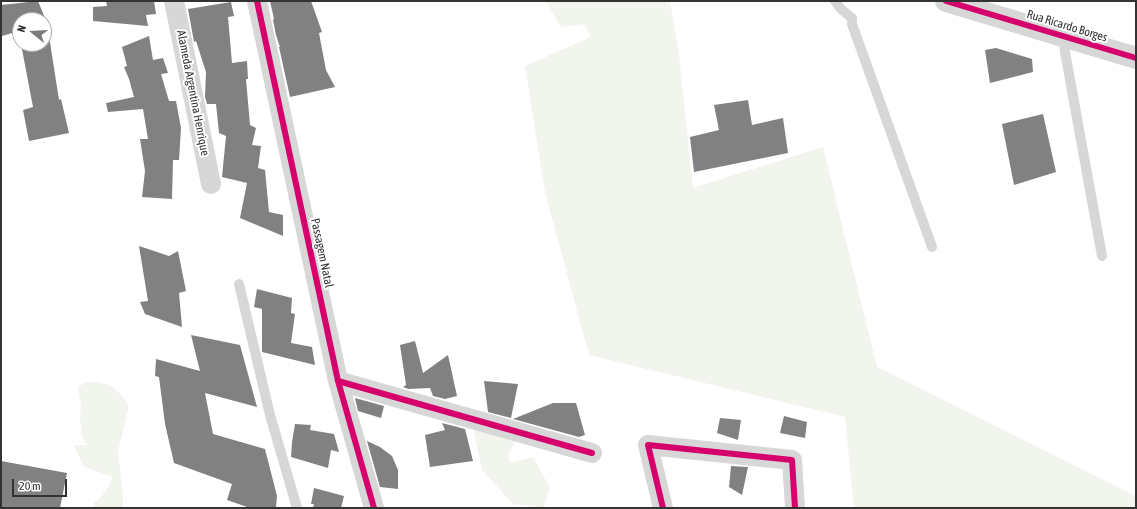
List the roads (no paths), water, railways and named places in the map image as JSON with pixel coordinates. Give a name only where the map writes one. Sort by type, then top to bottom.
[{"type":"street","name":"Alameda Argentina Henrique","points":[[174,1],[211,184]]},
{"type":"street","name":"Passagem Natal","points":[[257,1],[338,381],[374,508]]},
{"type":"street","name":"Rua Ricardo Borges","points":[[946,1],[1136,58]]},
{"type":"street","points":[[338,381],[592,453]]},
{"type":"street","points":[[663,508],[648,445],[792,460],[794,508]]},
{"type":"lane","points":[[835,1],[841,9],[852,18],[852,24],[932,247]]},
{"type":"lane","points":[[1064,36],[1065,52],[1102,256]]},
{"type":"lane","points":[[239,284],[270,415],[297,508]]}]
